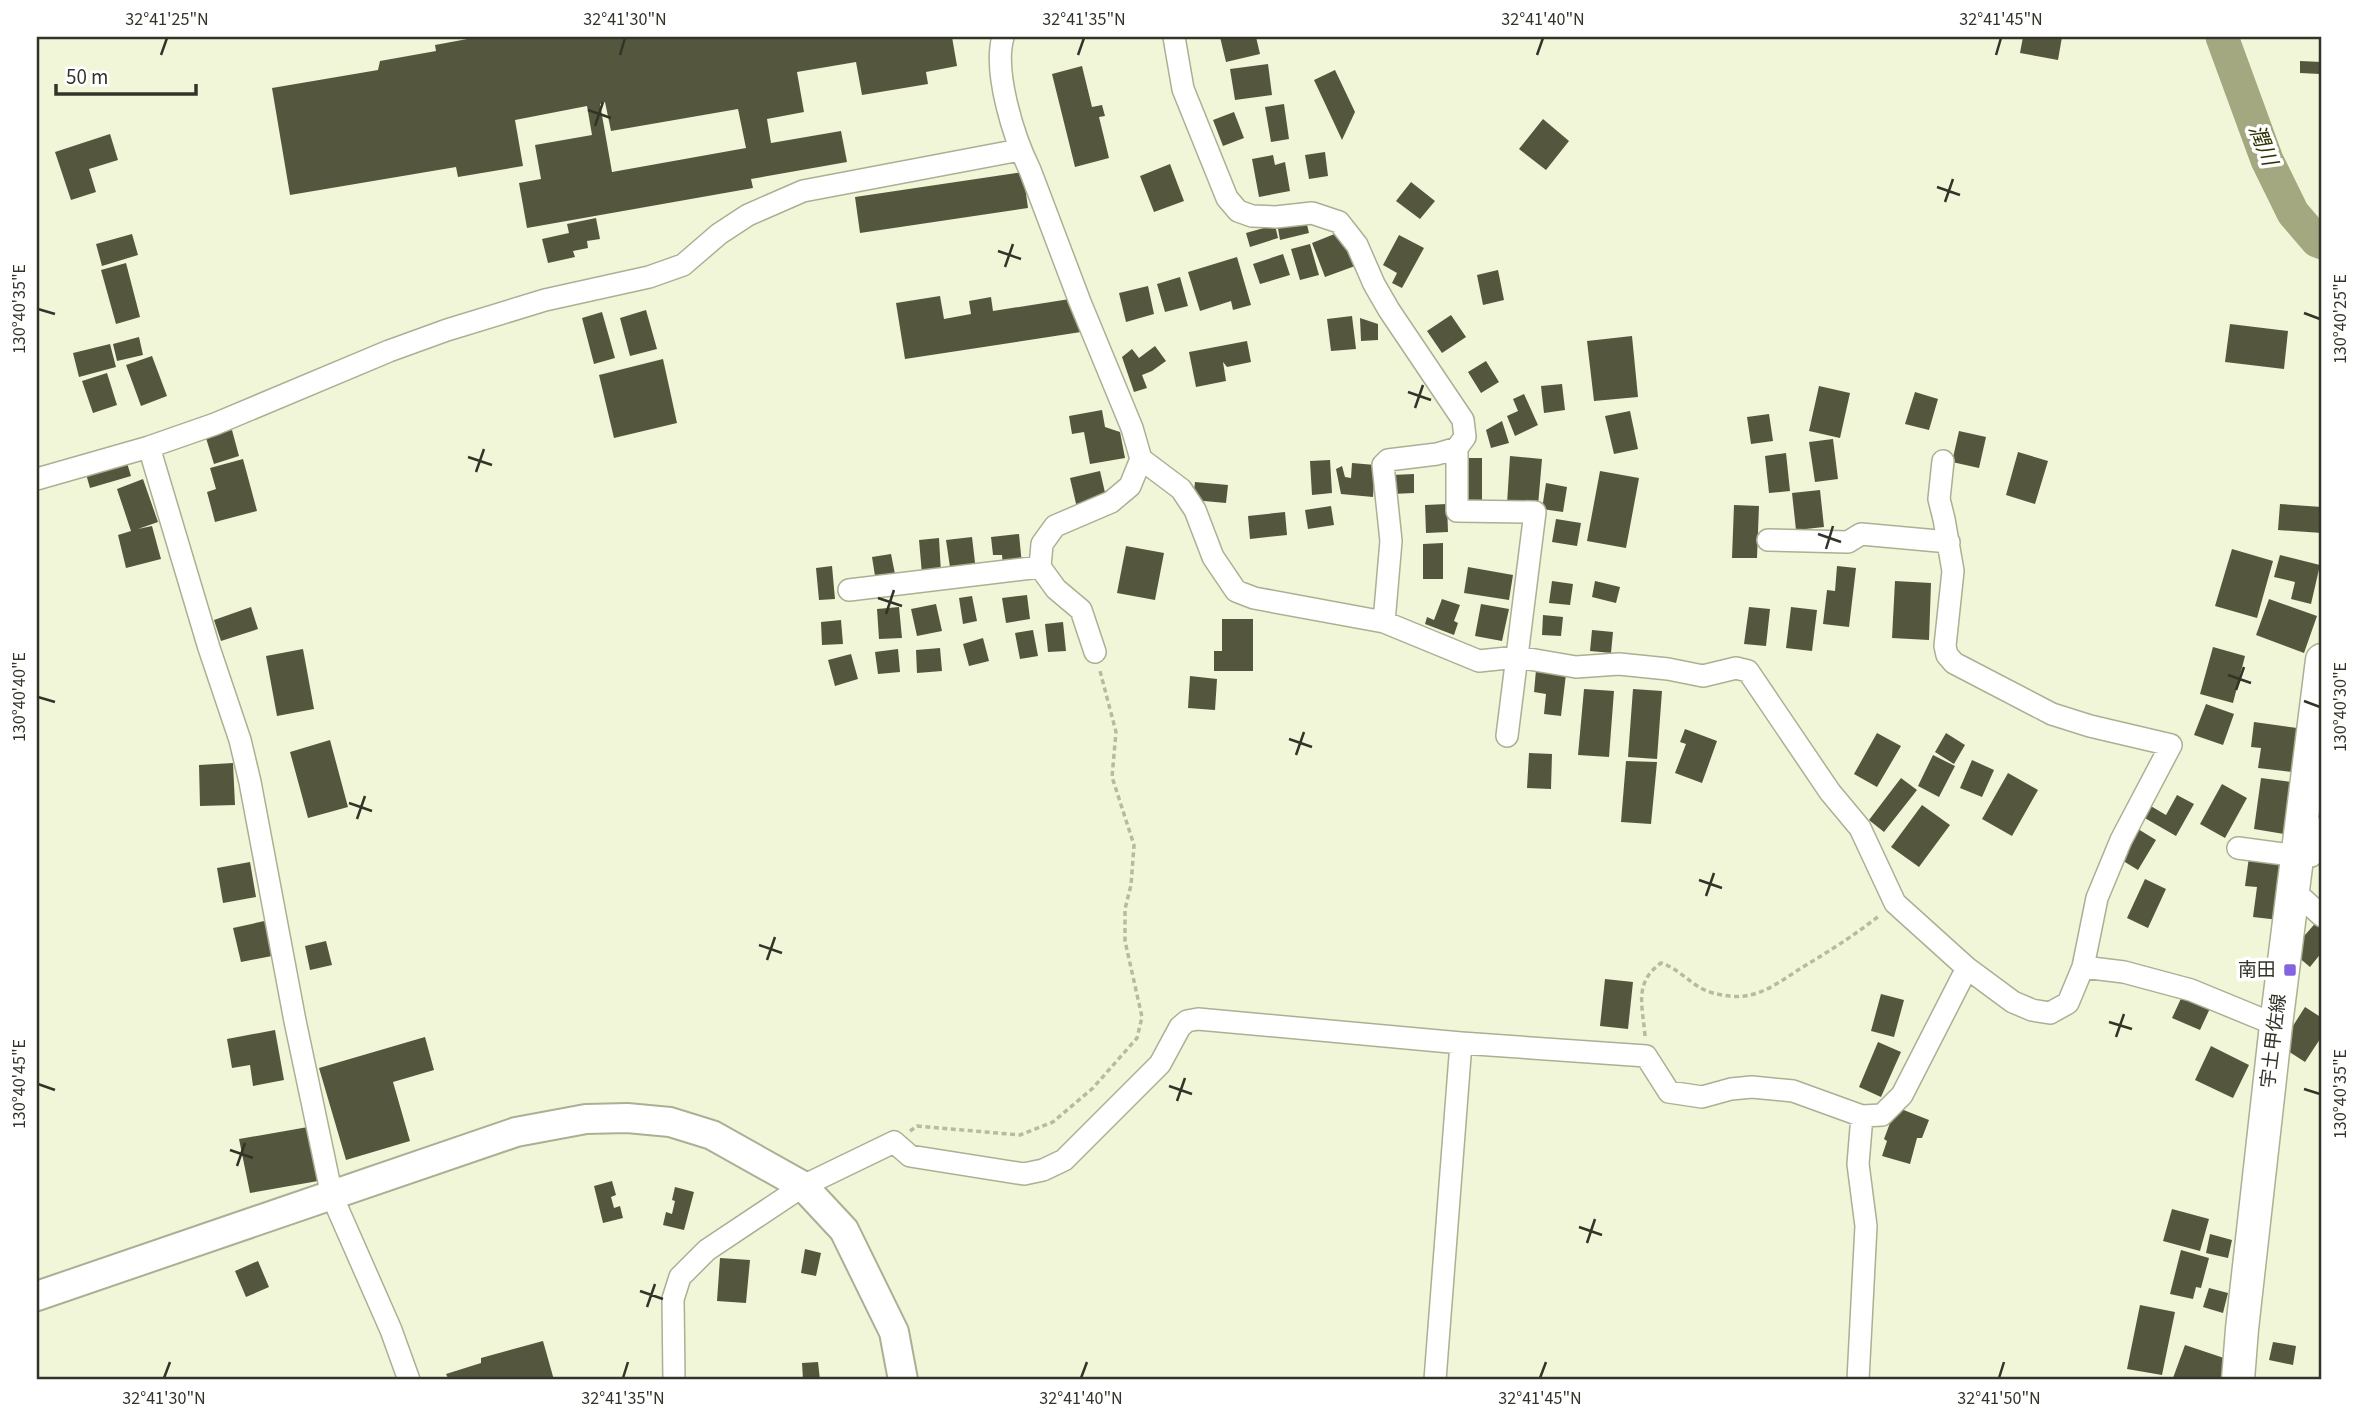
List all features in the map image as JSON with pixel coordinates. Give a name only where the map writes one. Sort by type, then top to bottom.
[{"type":"main road","name":"宇土甲佐線","points":[[2238,1380],[2276,1025],[2322,662]]},
{"type":"street","points":[[1003,37],[999,61],[1019,150],[1030,170],[1132,429],[1141,459],[1181,489],[1195,510],[1213,557],[1236,591],[1254,598],[1384,622],[1479,661],[1517,657],[1576,667],[1619,664],[1703,676],[1736,668],[1748,671],[1822,782],[1860,828],[1895,903],[1967,968],[2013,1002],[2032,1010],[2050,1013],[2068,1003],[2083,967],[2097,898],[2121,840],[2171,744],[2090,726],[2052,713],[1954,663],[1947,655],[1945,646],[1953,571],[1939,499],[1943,461]]},
{"type":"street","points":[[1174,37],[1183,89],[1227,198],[1238,211],[1252,216],[1276,217],[1312,213],[1339,222],[1357,245],[1374,284],[1390,310],[1463,420],[1465,437],[1457,449],[1457,511],[1535,512],[1507,736]]},
{"type":"street","points":[[37,479],[149,447],[215,424],[389,351],[447,330],[545,300],[649,277],[683,265],[719,234],[748,215],[803,191],[1019,150]]},
{"type":"street","points":[[149,447],[209,648],[240,740],[332,1196],[391,1330],[409,1380]]},
{"type":"street","points":[[1384,622],[1391,541],[1382,465],[1388,460],[1457,449]]},
{"type":"street","points":[[1095,652],[1081,610],[1056,589],[1040,566],[1042,544],[1055,526],[1111,502],[1130,486],[1141,459]]},
{"type":"street","points":[[1768,540],[1848,542],[1861,534],[1949,542]]},
{"type":"street","points":[[849,590],[1040,566]]},
{"type":"street","points":[[2238,848],[2311,856],[2322,828]]},
{"type":"street","points":[[2294,891],[2322,916]]},
{"type":"street","points":[[2083,967],[2124,972],[2191,990],[2276,1025]]},
{"type":"street","points":[[674,1380],[673,1298],[680,1277],[707,1250],[803,1186],[894,1142],[910,1156],[1024,1174],[1043,1170],[1064,1160],[1160,1064],[1180,1027],[1187,1021],[1198,1019],[1461,1043],[1646,1056],[1669,1092],[1702,1097],[1731,1089],[1752,1087],[1793,1091],[1862,1116],[1882,1115],[1902,1095],[1967,968]]},
{"type":"street","points":[[1435,1380],[1461,1043]]},
{"type":"street","points":[[1858,1380],[1866,1226],[1858,1164],[1862,1116]]},
{"type":"street","points":[[37,1296],[516,1132],[586,1119],[627,1118],[670,1122],[712,1135],[803,1186],[844,1230],[894,1332],[903,1380]]},
{"type":"path","points":[[894,1142],[917,1126],[1020,1135],[1053,1122],[1093,1088],[1137,1038],[1142,1017],[1125,941],[1125,909],[1131,885],[1135,845],[1112,777],[1116,732],[1095,652]]},
{"type":"path","points":[[1646,1056],[1642,988],[1646,977],[1661,963],[1670,966],[1694,985],[1711,992],[1747,996],[1766,990],[1857,933],[1895,903]]},
{"type":"building","points":[[478,37],[952,37],[957,66],[926,72],[928,84],[862,95],[856,62],[797,72],[804,112],[767,119],[771,143],[841,131],[847,162],[751,179],[753,188],[527,228],[519,183],[541,179],[535,145],[592,135],[587,106],[515,120],[523,166],[458,177],[456,167],[290,195],[272,88],[378,70],[380,61],[436,51],[435,45]],"holes":[[[605,102],[611,131],[738,109],[746,148],[612,172],[600,104]]]},
{"type":"building","points":[[1220,37],[1256,37],[1260,54],[1226,62]]},
{"type":"building","points":[[2023,37],[2062,37],[2058,60],[2020,53]]},
{"type":"building","points":[[2300,61],[2322,62],[2322,87],[2319,87],[2320,74],[2300,73]]},
{"type":"building","points":[[1268,64],[1272,95],[1235,100],[1230,69]]},
{"type":"building","points":[[1082,66],[1092,107],[1102,105],[1105,116],[1099,117],[1109,158],[1075,167],[1052,74]]},
{"type":"building","points":[[1335,70],[1355,112],[1342,140],[1314,80]]},
{"type":"building","points":[[1284,104],[1289,139],[1271,142],[1265,107]]},
{"type":"building","points":[[1234,112],[1244,138],[1223,146],[1213,120]]},
{"type":"building","points":[[1543,119],[1569,141],[1546,170],[1519,149]]},
{"type":"building","points":[[110,134],[118,160],[89,169],[96,192],[71,200],[55,152]]},
{"type":"building","points":[[1325,152],[1328,176],[1309,179],[1305,155]]},
{"type":"building","points":[[1273,155],[1275,165],[1285,162],[1290,191],[1259,197],[1252,159]]},
{"type":"building","points":[[1170,164],[1184,201],[1154,212],[1140,176]]},
{"type":"building","points":[[1023,172],[1028,208],[860,233],[855,197]]},
{"type":"building","points":[[1411,182],[1435,201],[1420,219],[1396,201]]},
{"type":"building","points":[[1305,216],[1309,233],[1280,240],[1277,223]]},
{"type":"building","points":[[596,218],[600,239],[587,241],[588,248],[573,251],[575,257],[548,263],[542,239],[569,233],[567,224]]},
{"type":"building","points":[[1275,225],[1278,238],[1250,247],[1246,233]]},
{"type":"building","points":[[1342,231],[1355,266],[1325,277],[1312,243]]},
{"type":"building","points":[[132,234],[138,255],[102,266],[96,244]]},
{"type":"building","points":[[1399,235],[1424,248],[1402,288],[1392,283],[1397,273],[1383,265]]},
{"type":"building","points":[[1310,244],[1319,275],[1300,280],[1291,249]]},
{"type":"building","points":[[1283,254],[1290,275],[1260,284],[1253,264]]},
{"type":"building","points":[[1237,257],[1251,305],[1233,310],[1231,301],[1200,311],[1188,272]]},
{"type":"building","points":[[126,263],[140,317],[116,324],[101,270]]},
{"type":"building","points":[[1498,270],[1504,300],[1483,305],[1477,275]]},
{"type":"building","points":[[1180,277],[1188,306],[1165,312],[1157,284]]},
{"type":"building","points":[[1148,286],[1154,314],[1126,322],[1119,293]]},
{"type":"building","points":[[940,296],[944,319],[971,314],[969,301],[991,297],[993,311],[1076,298],[1081,332],[905,359],[896,303]]},
{"type":"building","points":[[646,310],[657,349],[630,356],[620,318]]},
{"type":"building","points":[[602,312],[615,358],[594,364],[582,318]]},
{"type":"building","points":[[1451,315],[1466,337],[1442,353],[1427,331]]},
{"type":"building","points":[[1352,316],[1356,349],[1331,351],[1327,319]]},
{"type":"building","points":[[1360,318],[1378,324],[1378,340],[1361,341]]},
{"type":"building","points":[[2230,324],[2288,331],[2284,369],[2225,362]]},
{"type":"building","points":[[1632,336],[1638,397],[1594,401],[1587,341]]},
{"type":"building","points":[[139,337],[143,355],[117,361],[113,344]]},
{"type":"building","points":[[1247,341],[1251,362],[1227,367],[1223,362],[1226,381],[1196,387],[1189,352]]},
{"type":"building","points":[[110,344],[116,367],[79,377],[73,353]]},
{"type":"building","points":[[1155,346],[1166,361],[1142,375],[1147,388],[1134,392],[1122,357],[1132,349],[1139,358]]},
{"type":"building","points":[[152,356],[167,396],[141,406],[126,365]]},
{"type":"building","points":[[663,359],[677,423],[614,438],[599,375]]},
{"type":"building","points":[[1486,361],[1499,382],[1481,393],[1468,372]]},
{"type":"building","points":[[107,373],[117,405],[93,413],[82,381]]},
{"type":"building","points":[[1562,384],[1565,410],[1544,413],[1541,386]]},
{"type":"building","points":[[1819,386],[1850,393],[1840,438],[1809,431]]},
{"type":"building","points":[[1915,392],[1938,399],[1929,430],[1905,424]]},
{"type":"building","points":[[1524,394],[1538,425],[1515,436],[1507,416],[1518,411],[1513,399]]},
{"type":"building","points":[[1102,410],[1105,427],[1120,432],[1125,458],[1090,464],[1084,432],[1072,434],[1069,416]]},
{"type":"building","points":[[1630,411],[1638,449],[1614,454],[1605,416]]},
{"type":"building","points":[[1769,414],[1773,441],[1751,444],[1747,417]]},
{"type":"building","points":[[1502,421],[1509,443],[1491,448],[1486,430]]},
{"type":"building","points":[[232,430],[239,456],[214,464],[206,438]]},
{"type":"building","points":[[1959,431],[1986,437],[1979,468],[1952,462]]},
{"type":"building","points":[[1833,439],[1838,479],[1815,482],[1809,442]]},
{"type":"building","points":[[2018,452],[2048,461],[2035,504],[2006,495]]},
{"type":"building","points":[[1786,453],[1790,491],[1769,493],[1765,456]]},
{"type":"building","points":[[1510,456],[1542,459],[1538,506],[1507,504]]},
{"type":"building","points":[[1460,458],[1482,458],[1482,502],[1460,502]]},
{"type":"building","points":[[243,459],[257,511],[215,522],[207,492],[216,489],[210,468]]},
{"type":"building","points":[[1330,460],[1332,493],[1312,495],[1310,461]]},
{"type":"building","points":[[127,463],[131,476],[90,488],[86,474]]},
{"type":"building","points":[[1352,463],[1375,465],[1373,497],[1341,494],[1336,469],[1342,466],[1345,477],[1351,478]]},
{"type":"building","points":[[1100,471],[1107,501],[1077,508],[1070,478]]},
{"type":"building","points":[[1600,471],[1639,478],[1626,548],[1587,541]]},
{"type":"building","points":[[1414,474],[1414,493],[1392,494],[1391,475]]},
{"type":"building","points":[[143,479],[158,522],[138,529],[152,526],[161,559],[126,568],[118,535],[131,531],[117,489]]},
{"type":"building","points":[[1195,482],[1228,485],[1226,503],[1193,500]]},
{"type":"building","points":[[1546,483],[1567,487],[1563,512],[1542,509]]},
{"type":"building","points":[[1820,490],[1824,527],[1796,530],[1792,493]]},
{"type":"building","points":[[1447,504],[1448,532],[1426,533],[1425,505]]},
{"type":"building","points":[[2280,504],[2322,507],[2322,533],[2278,530]]},
{"type":"building","points":[[1734,505],[1759,506],[1757,558],[1732,558]]},
{"type":"building","points":[[1331,506],[1334,525],[1308,529],[1305,510]]},
{"type":"building","points":[[1285,512],[1287,535],[1250,539],[1248,516]]},
{"type":"building","points":[[1556,519],[1581,523],[1577,546],[1552,542]]},
{"type":"building","points":[[1019,534],[1022,565],[1003,567],[1002,555],[993,555],[991,537]]},
{"type":"building","points":[[972,537],[976,571],[951,574],[946,540]]},
{"type":"building","points":[[939,538],[941,573],[922,574],[919,540]]},
{"type":"building","points":[[1443,543],[1443,579],[1423,579],[1423,544]]},
{"type":"building","points":[[1126,546],[1164,553],[1155,600],[1117,593]]},
{"type":"building","points":[[2232,549],[2273,561],[2257,618],[2215,606]]},
{"type":"building","points":[[891,554],[896,579],[876,582],[872,557]]},
{"type":"building","points":[[2280,555],[2320,565],[2311,604],[2291,599],[2295,582],[2274,577]]},
{"type":"building","points":[[832,566],[835,599],[819,600],[816,568]]},
{"type":"building","points":[[1837,566],[1856,568],[1849,627],[1823,624],[1827,590],[1835,591]]},
{"type":"building","points":[[1468,567],[1513,575],[1509,600],[1464,593]]},
{"type":"building","points":[[1552,581],[1573,584],[1570,605],[1549,603]]},
{"type":"building","points":[[1595,581],[1620,587],[1616,603],[1592,597]]},
{"type":"building","points":[[1895,581],[1931,583],[1929,640],[1892,638]]},
{"type":"building","points":[[1027,595],[1030,619],[1006,623],[1002,598]]},
{"type":"building","points":[[972,596],[977,621],[963,624],[959,598]]},
{"type":"building","points":[[1442,599],[1460,605],[1454,621],[1458,623],[1454,635],[1425,624],[1427,617],[1434,620]]},
{"type":"building","points":[[2269,599],[2317,616],[2304,653],[2256,635]]},
{"type":"building","points":[[936,604],[942,631],[917,636],[911,609]]},
{"type":"building","points":[[1481,604],[1509,609],[1502,641],[1475,636]]},
{"type":"building","points":[[251,607],[258,629],[221,641],[214,620]]},
{"type":"building","points":[[899,607],[902,638],[879,639],[877,609]]},
{"type":"building","points":[[1749,607],[1770,609],[1766,646],[1744,644]]},
{"type":"building","points":[[1791,607],[1817,610],[1812,651],[1786,648]]},
{"type":"building","points":[[1543,615],[1563,617],[1561,636],[1542,635]]},
{"type":"building","points":[[1222,619],[1253,619],[1253,671],[1214,671],[1214,651],[1222,651]]},
{"type":"building","points":[[841,620],[843,644],[822,645],[821,622]]},
{"type":"building","points":[[1063,622],[1066,651],[1048,652],[1045,624]]},
{"type":"building","points":[[1033,630],[1038,656],[1020,659],[1015,633]]},
{"type":"building","points":[[1592,630],[1613,632],[1611,653],[1590,651]]},
{"type":"building","points":[[983,638],[989,661],[969,666],[963,644]]},
{"type":"building","points":[[2213,647],[2245,656],[2233,703],[2200,694]]},
{"type":"building","points":[[940,648],[942,671],[917,673],[916,650]]},
{"type":"building","points":[[303,649],[314,709],[277,716],[266,656]]},
{"type":"building","points":[[898,649],[900,672],[878,674],[875,652]]},
{"type":"building","points":[[851,654],[858,679],[835,686],[828,660]]},
{"type":"building","points":[[1536,670],[1566,674],[1561,716],[1544,714],[1546,694],[1534,692]]},
{"type":"building","points":[[1190,676],[1217,679],[1215,710],[1188,708]]},
{"type":"building","points":[[1584,689],[1614,691],[1609,757],[1578,755]]},
{"type":"building","points":[[1633,689],[1662,691],[1657,759],[1628,757]]},
{"type":"building","points":[[2206,704],[2234,714],[2223,745],[2194,735]]},
{"type":"building","points":[[2254,722],[2297,728],[2292,772],[2258,768],[2261,748],[2251,747]]},
{"type":"building","points":[[1685,729],[1717,741],[1702,783],[1675,773],[1686,744],[1680,742]]},
{"type":"building","points":[[1877,733],[1901,746],[1877,787],[1854,774]]},
{"type":"building","points":[[1946,733],[1965,745],[1954,764],[1935,752]]},
{"type":"building","points":[[330,740],[348,807],[308,818],[290,752]]},
{"type":"building","points":[[1529,753],[1552,754],[1551,789],[1527,788]]},
{"type":"building","points":[[1933,755],[1955,766],[1939,797],[1918,786]]},
{"type":"building","points":[[1972,760],[1994,770],[1982,797],[1960,788]]},
{"type":"building","points":[[1626,761],[1657,762],[1651,824],[1621,822]]},
{"type":"building","points":[[233,763],[235,805],[200,806],[199,765]]},
{"type":"building","points":[[2008,773],[2038,790],[2012,836],[1982,819]]},
{"type":"building","points":[[1901,778],[1917,790],[1884,832],[1869,820]]},
{"type":"building","points":[[2261,778],[2291,782],[2284,834],[2254,829]]},
{"type":"building","points":[[2222,784],[2247,798],[2225,838],[2200,824]]},
{"type":"building","points":[[2177,795],[2194,804],[2176,836],[2143,817],[2149,805],[2166,815]]},
{"type":"building","points":[[1922,805],[1950,825],[1919,867],[1891,847]]},
{"type":"building","points":[[2138,829],[2156,840],[2138,870],[2120,859]]},
{"type":"building","points":[[2249,857],[2289,862],[2288,921],[2253,917],[2257,887],[2245,886]]},
{"type":"building","points":[[250,862],[256,897],[223,903],[217,868]]},
{"type":"building","points":[[2145,879],[2166,889],[2148,928],[2127,918]]},
{"type":"building","points":[[2319,919],[2322,922],[2322,952],[2310,967],[2291,951]]},
{"type":"building","points":[[269,920],[277,955],[241,962],[233,928]]},
{"type":"building","points":[[326,941],[332,965],[310,970],[305,946]]},
{"type":"building","points":[[1605,979],[1633,982],[1628,1029],[1600,1026]]},
{"type":"building","points":[[2184,992],[2212,1004],[2200,1030],[2172,1018]]},
{"type":"building","points":[[1881,994],[1904,1000],[1894,1037],[1871,1031]]},
{"type":"building","points":[[2305,1007],[2322,1018],[2322,1036],[2305,1062],[2280,1046]]},
{"type":"building","points":[[275,1030],[284,1080],[253,1086],[250,1065],[232,1068],[227,1039]]},
{"type":"building","points":[[425,1037],[434,1070],[393,1082],[410,1141],[346,1160],[319,1068]]},
{"type":"building","points":[[1878,1042],[1901,1052],[1881,1097],[1859,1087]]},
{"type":"building","points":[[2211,1046],[2249,1065],[2233,1098],[2195,1080]]},
{"type":"building","points":[[1896,1107],[1929,1120],[1922,1138],[1917,1138],[1910,1164],[1882,1156],[1887,1141],[1884,1139]]},
{"type":"building","points":[[308,1127],[318,1181],[250,1193],[239,1139]]},
{"type":"building","points":[[612,1181],[616,1195],[611,1197],[614,1208],[620,1206],[623,1218],[603,1223],[594,1186]]},
{"type":"building","points":[[675,1187],[694,1192],[684,1230],[663,1225],[666,1212],[672,1214]]},
{"type":"building","points":[[2172,1209],[2209,1219],[2200,1251],[2163,1241]]},
{"type":"building","points":[[2210,1234],[2232,1240],[2228,1258],[2206,1253]]},
{"type":"building","points":[[805,1249],[821,1253],[816,1276],[801,1273]]},
{"type":"building","points":[[2181,1250],[2209,1258],[2201,1288],[2196,1287],[2193,1299],[2170,1294]]},
{"type":"building","points":[[720,1258],[750,1260],[746,1303],[717,1301]]},
{"type":"building","points":[[258,1261],[269,1287],[246,1297],[235,1271]]},
{"type":"building","points":[[2209,1288],[2228,1293],[2223,1313],[2203,1307]]},
{"type":"building","points":[[2140,1305],[2175,1312],[2162,1375],[2127,1369]]},
{"type":"building","points":[[543,1341],[554,1380],[449,1380],[446,1374],[481,1363],[481,1358]]},
{"type":"building","points":[[2273,1342],[2296,1346],[2293,1365],[2269,1360]]},
{"type":"building","points":[[2185,1345],[2230,1360],[2223,1380],[2173,1378]]},
{"type":"building","points":[[818,1362],[820,1380],[803,1380],[802,1363]]},
{"type":"waterway","name":"潤川","points":[[2222,37],[2267,160],[2293,213],[2317,241],[2322,243]]},
{"type":"place","name":"南田","points":[[2290,970]]}]
